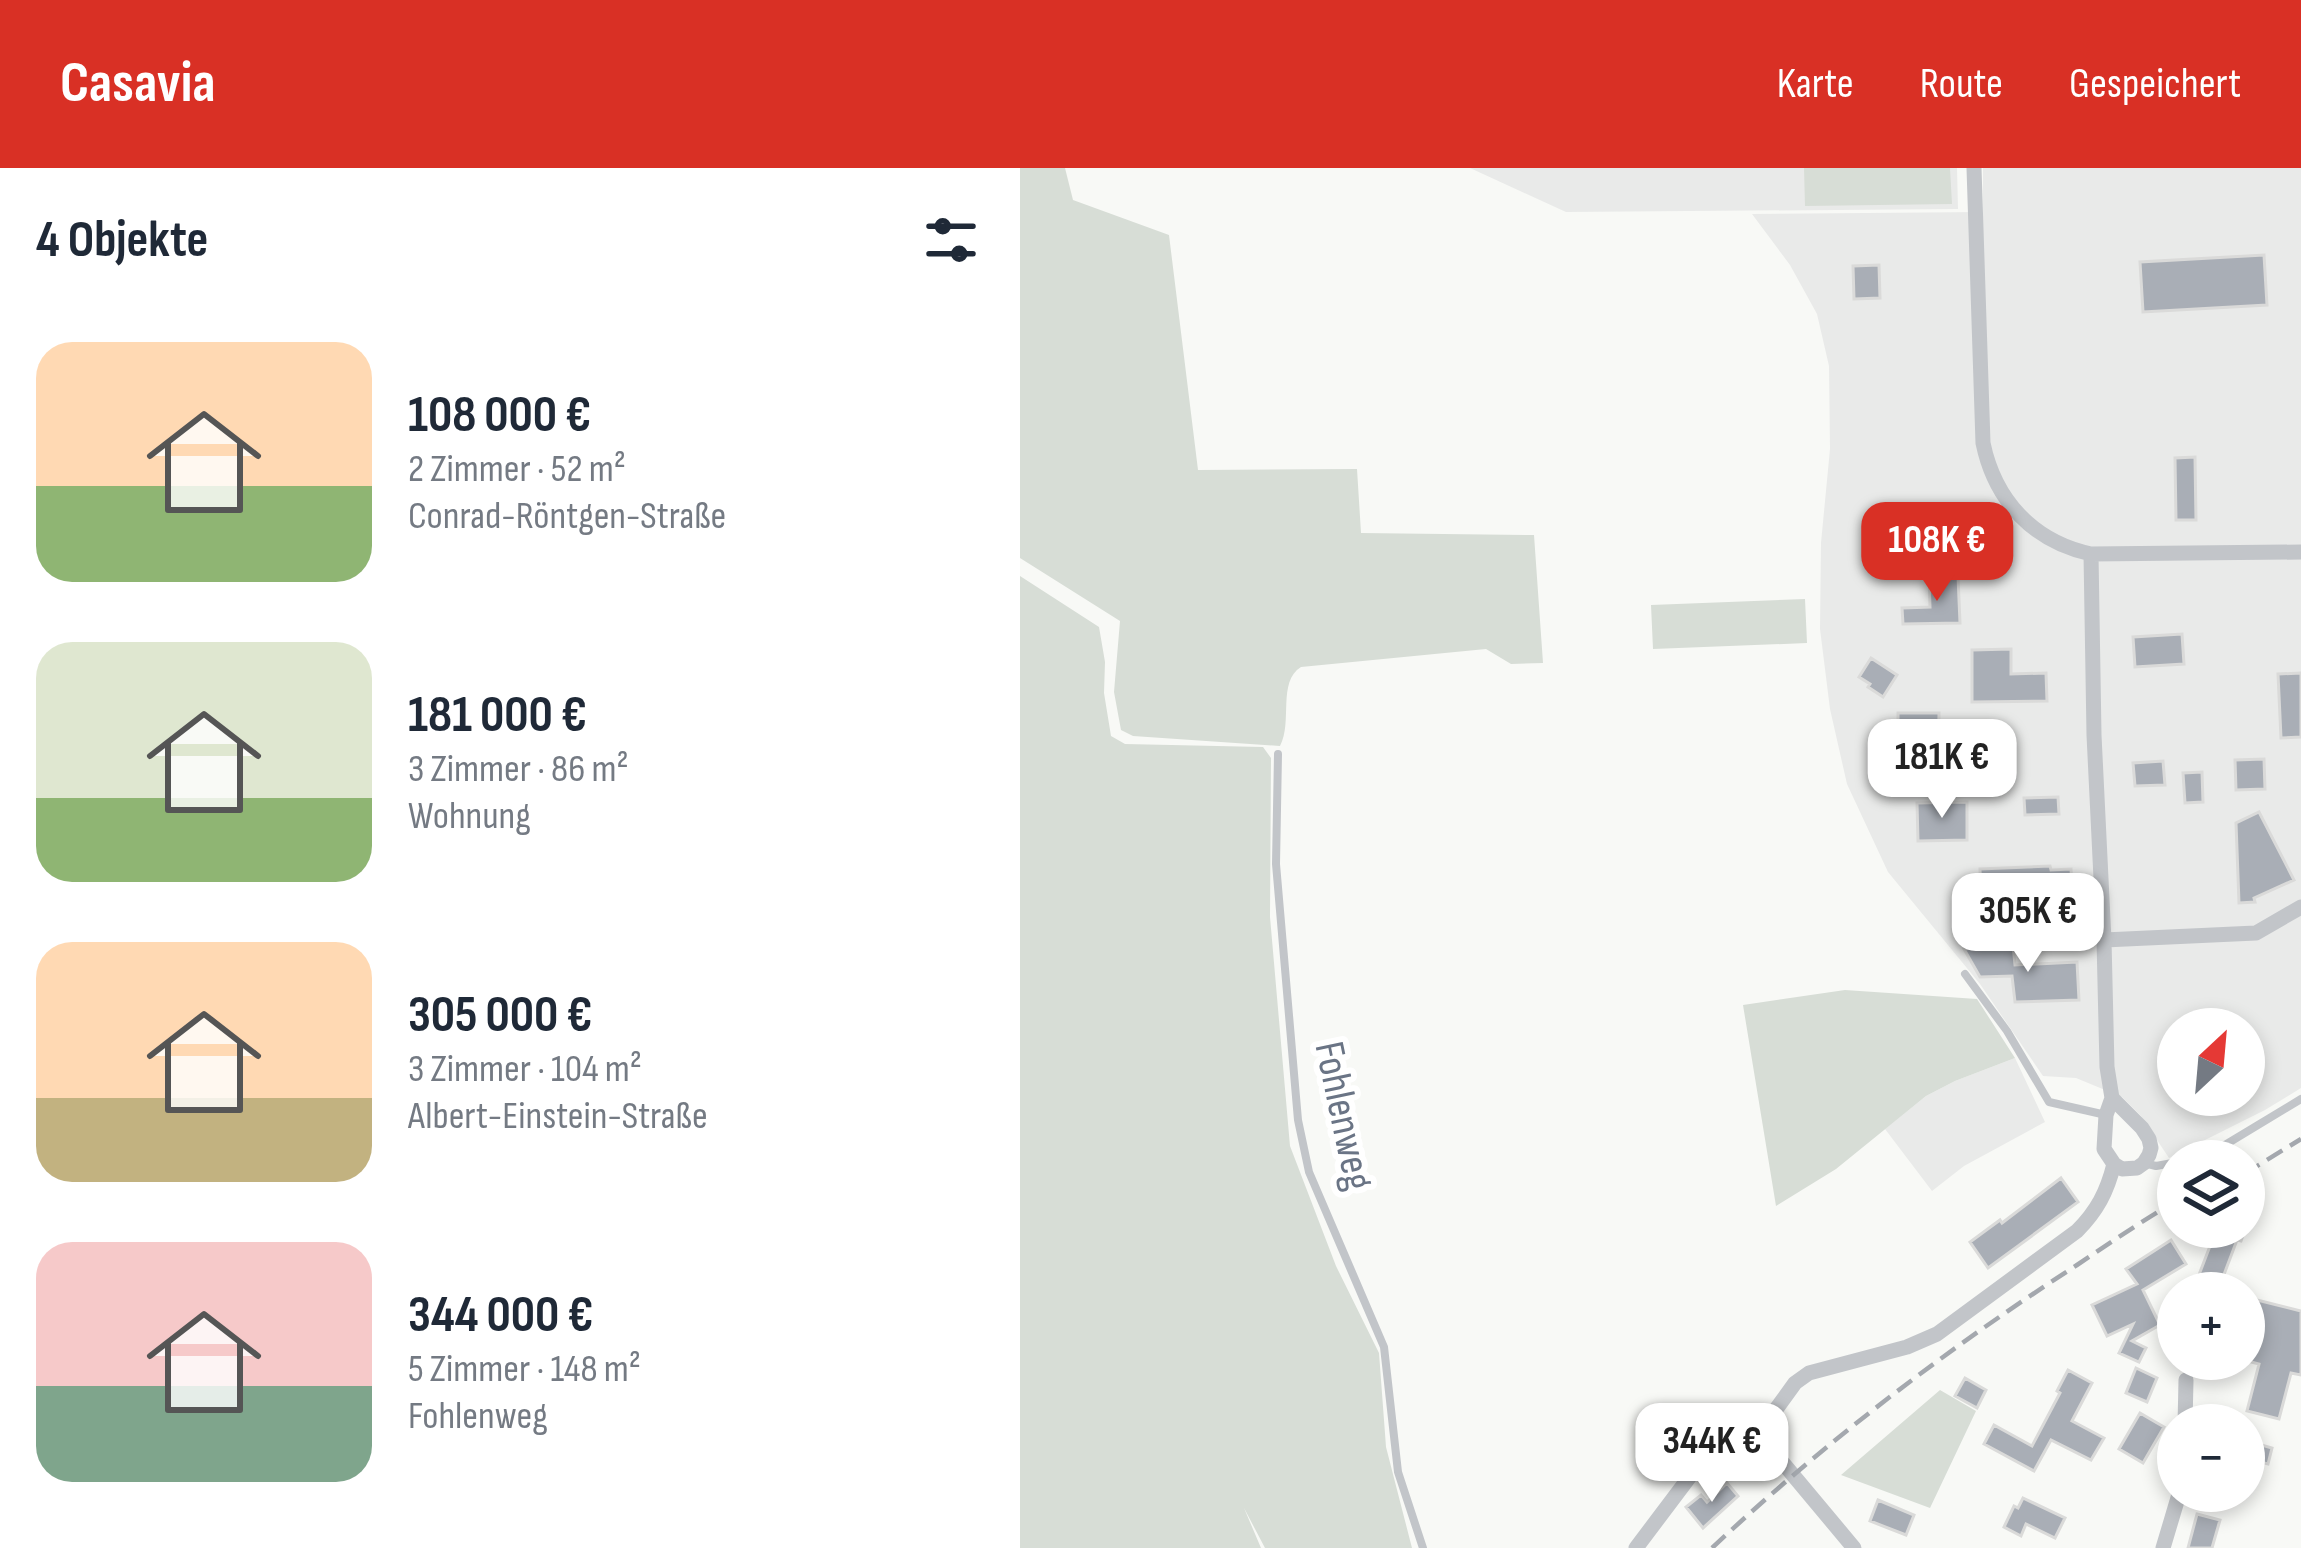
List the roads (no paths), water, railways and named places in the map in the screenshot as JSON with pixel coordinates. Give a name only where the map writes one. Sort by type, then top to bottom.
[{"type":"street","points":[[1974,168],[1983,443],[1997,487],[2021,519],[2054,542],[2091,554],[2301,552]]},
{"type":"street","points":[[2091,554],[2094,735],[2112,1097],[2104,1149],[2114,1164],[2137,1168],[2151,1148],[2149,1139],[2112,1097]]},
{"type":"street","points":[[2104,940],[2257,933],[2301,907]]},
{"type":"street","points":[[1854,1548],[1764,1442],[1774,1412],[1809,1373],[1907,1347],[1937,1334],[2078,1231],[2108,1189],[2114,1164]]},
{"type":"street","points":[[2185,1404],[2186,1380]]},
{"type":"street","points":[[1636,1548],[1708,1458],[1742,1443],[1764,1442]]},
{"type":"street","points":[[2163,1548],[2174,1512]]},
{"type":"lane","name":"Fohlenweg","points":[[1278,754],[1276,864],[1298,1120],[1309,1172],[1384,1347],[1399,1472],[1423,1548]]},
{"type":"lane","points":[[1965,974],[2007,1031],[2048,1102],[2106,1115]]},
{"type":"lane","points":[[2234,1140],[2301,1100]]},
{"type":"lane","points":[[2144,1163],[2157,1166]]},
{"type":"railway","points":[[2265,1161],[2301,1139]]},
{"type":"railway","points":[[1712,1548],[1798,1471],[1934,1364],[2157,1213]]}]
